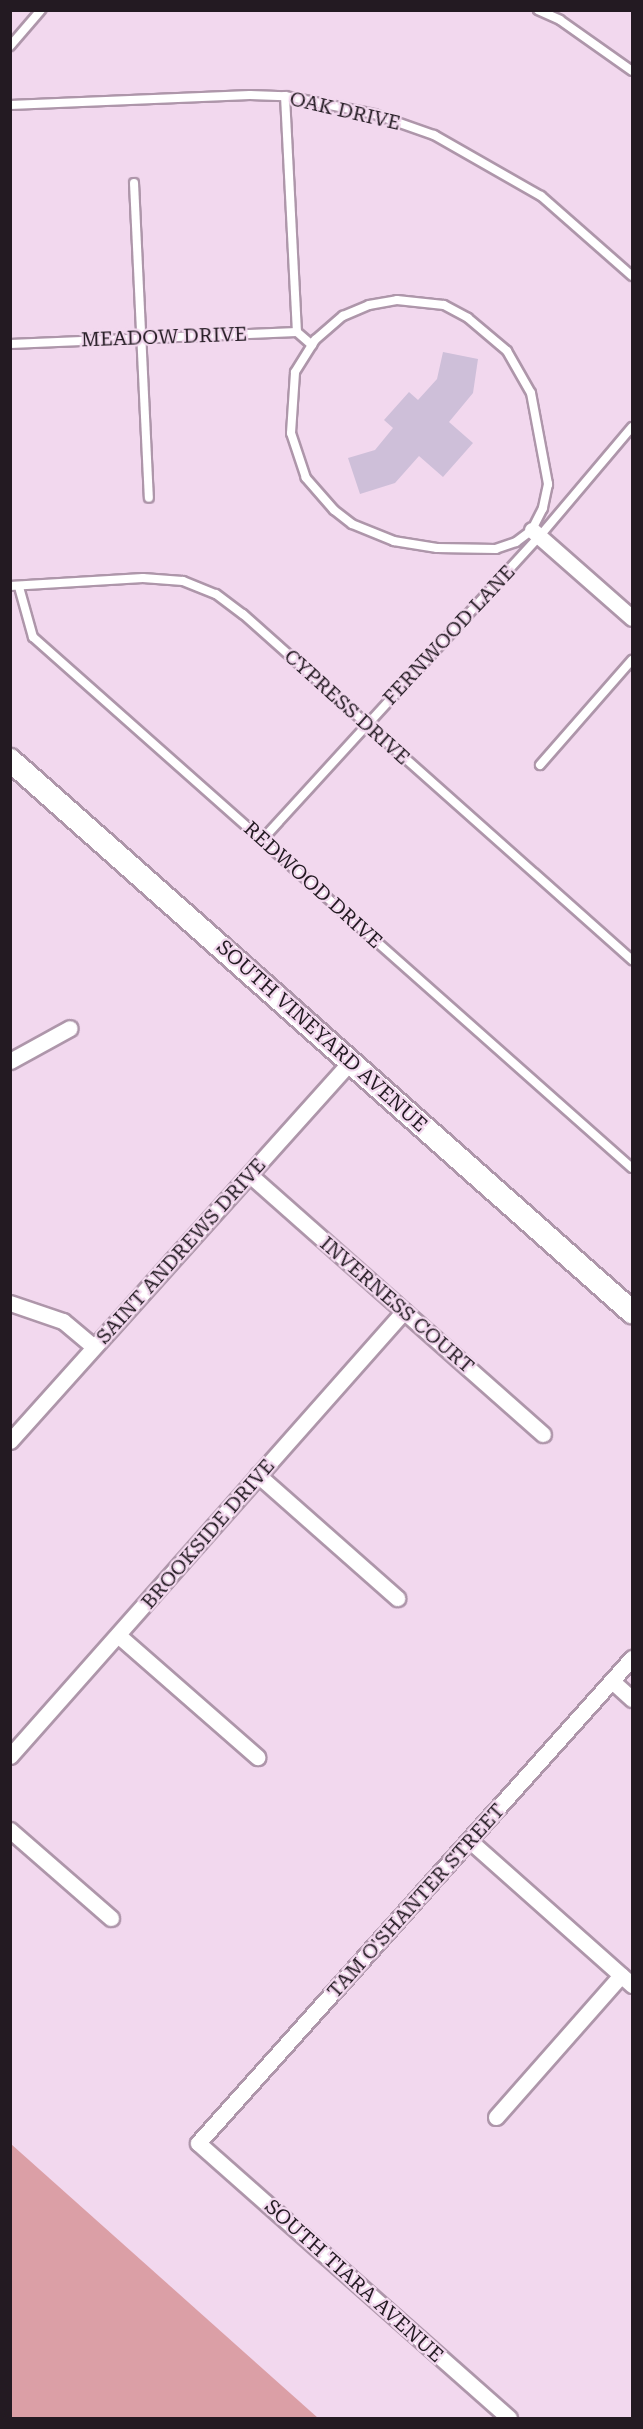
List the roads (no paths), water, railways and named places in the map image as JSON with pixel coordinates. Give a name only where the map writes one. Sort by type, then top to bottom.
[{"type":"main road","name":"SOUTH VINEYARD AVENUE","points":[[10,760],[633,1312]]},
{"type":"street","points":[[536,534],[633,618]]},
{"type":"street","points":[[10,1061],[70,1028]]},
{"type":"street","name":"SAINT ANDREWS DRIVE","points":[[10,1441],[351,1061]]},
{"type":"street","name":"INVERNESS COURT","points":[[250,1175],[543,1434]]},
{"type":"street","points":[[10,1303],[63,1321],[94,1347]]},
{"type":"street","name":"BROOKSIDE DRIVE","points":[[10,1756],[119,1636],[404,1311]]},
{"type":"street","points":[[258,1475],[397,1598]]},
{"type":"street","points":[[119,1636],[257,1757]]},
{"type":"street","name":"TAM O'SHANTER STREET","points":[[198,2143],[633,1658]]},
{"type":"street","points":[[612,1681],[633,1699]]},
{"type":"street","points":[[10,1830],[111,1918]]},
{"type":"street","points":[[470,1841],[627,1980],[496,2117]]},
{"type":"street","name":"SOUTH TIARA AVENUE","points":[[198,2143],[509,2418]]},
{"type":"lane","points":[[10,46],[41,10]]},
{"type":"lane","points":[[538,10],[560,20],[633,71]]},
{"type":"lane","name":"OAK DRIVE","points":[[10,105],[186,96],[285,96],[374,114],[434,135],[488,163],[541,196],[633,276]]},
{"type":"lane","points":[[285,96],[297,332],[312,345]]},
{"type":"lane","points":[[134,183],[149,498]]},
{"type":"lane","points":[[397,300],[444,305],[488,334],[507,351],[531,393],[542,438],[548,484],[536,534],[496,549],[437,548],[373,534],[334,510],[306,478],[291,433],[295,372],[312,345],[343,316],[369,305],[397,300]]},
{"type":"lane","name":"MEADOW DRIVE","points":[[10,344],[141,336],[297,332]]},
{"type":"lane","name":"FERNWOOD LANE","points":[[262,840],[633,427]]},
{"type":"lane","name":"CYPRESS DRIVE","points":[[15,586],[98,578],[183,581],[216,594],[243,614],[633,960]]},
{"type":"lane","name":"REDWOOD DRIVE","points":[[15,586],[33,638],[633,1168]]},
{"type":"lane","points":[[540,765],[633,660]]}]
